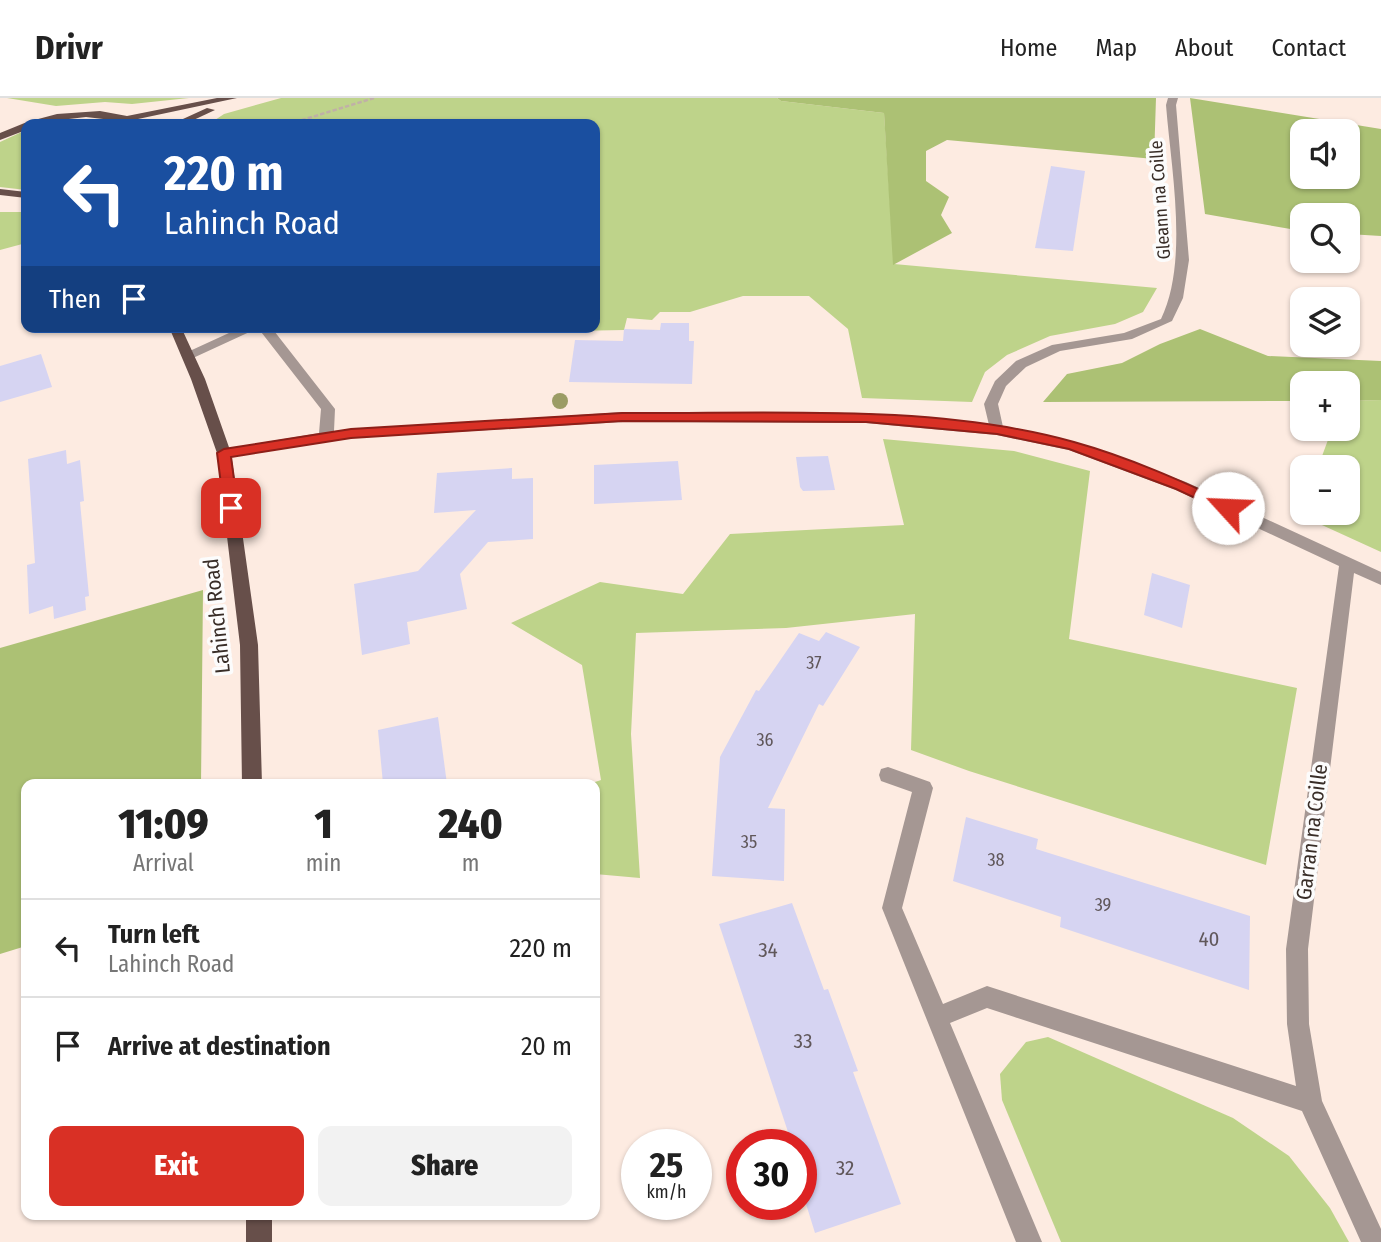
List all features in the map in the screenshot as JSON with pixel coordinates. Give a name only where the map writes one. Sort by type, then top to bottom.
[{"type":"main road","points":[[60,119],[86,114],[129,118],[233,98]]},
{"type":"main road","points":[[188,119],[233,98]]},
{"type":"main road","points":[[0,123],[12,131]]},
{"type":"main road","points":[[0,137],[21,128]]},
{"type":"main road","points":[[0,192],[21,194]]},
{"type":"main road","name":"Lahinch Road","points":[[178,333],[224,453],[250,645],[253,779]]},
{"type":"main road","points":[[259,1220],[259,1242]]},
{"type":"street","name":"Gleann na Coille","points":[[997,429],[991,404],[1000,384],[1021,364],[1057,348],[1127,336],[1166,321],[1177,298],[1183,260],[1171,104],[1173,98]]},
{"type":"street","points":[[188,355],[239,333]]},
{"type":"street","points":[[269,333],[328,409],[326,437]]},
{"type":"street","points":[[224,453],[351,433],[622,417],[866,418],[997,429],[1072,446],[1169,482],[1381,579]]},
{"type":"street","name":"Garran na Coille","points":[[1347,563],[1297,949],[1298,1024],[1310,1102],[1374,1242]]},
{"type":"street","points":[[888,775],[923,788],[892,908],[1029,1242]]},
{"type":"street","points":[[936,1018],[986,996],[1310,1102]]},
{"type":"path","points":[[305,119],[374,98]]},
{"type":"green space","points":[[7,98],[189,98],[132,104],[105,102],[56,106]]},
{"type":"green space","points":[[281,98],[777,98],[781,101],[884,113],[894,264],[1157,288],[1143,312],[1115,324],[1050,336],[1007,355],[985,372],[972,402],[862,398],[848,329],[809,296],[743,296],[690,312],[660,312],[652,320],[627,318],[624,330],[600,330],[600,119],[216,119],[224,114]]},
{"type":"green space","points":[[777,98],[1156,98],[1154,159],[947,140],[926,151],[926,181],[949,197],[941,215],[952,233],[893,265],[884,113],[781,101]]},
{"type":"green space","points":[[1190,98],[1319,119],[1290,119],[1290,189],[1360,189],[1360,126],[1381,129],[1381,236],[1360,235],[1360,203],[1290,203],[1290,229],[1205,214]]},
{"type":"green space","points":[[21,132],[21,189],[0,187],[0,142]]},
{"type":"green space","points":[[0,212],[21,212],[21,244],[0,250]]},
{"type":"green space","points":[[1200,329],[1268,356],[1381,361],[1381,400],[1360,401],[1360,371],[1290,371],[1290,401],[1043,402],[1067,374],[1122,363],[1160,344]]},
{"type":"green space","points":[[1381,400],[1381,552],[1322,525],[1360,525],[1360,455],[1322,455],[1328,441],[1360,441],[1360,401]]},
{"type":"green space","points":[[883,439],[1014,451],[1090,471],[1069,639],[1297,688],[1266,865],[969,771],[911,750],[915,614],[786,628],[636,633],[631,734],[640,878],[600,874],[601,780],[582,665],[511,623],[600,582],[683,594],[730,534],[904,525]]},
{"type":"green space","points":[[203,590],[201,779],[21,779],[21,948],[0,954],[0,648]]},
{"type":"green space","points":[[1048,1037],[1233,1118],[1289,1156],[1330,1208],[1349,1242],[1061,1242],[1002,1100],[1000,1074],[1026,1042]]},
{"type":"building","points":[[1051,166],[1085,171],[1073,251],[1035,248]]},
{"type":"building","points":[[661,323],[689,323],[689,341],[694,341],[692,384],[569,382],[575,340],[623,341],[624,329],[660,330]]},
{"type":"building","points":[[41,354],[52,387],[0,402],[0,366]]},
{"type":"building","points":[[66,450],[67,464],[80,460],[84,501],[80,502],[89,596],[85,597],[86,610],[54,619],[53,606],[29,614],[27,565],[35,563],[28,459]]},
{"type":"building","points":[[828,456],[835,490],[803,491],[800,487],[796,457]]},
{"type":"building","points":[[678,461],[682,500],[594,504],[594,465]]},
{"type":"building","points":[[512,468],[512,479],[533,478],[533,539],[488,542],[460,574],[467,609],[407,622],[410,644],[362,655],[354,584],[418,571],[476,510],[434,513],[437,473]]},
{"type":"building","points":[[1152,573],[1190,585],[1182,628],[1144,615]]},
{"type":"building","points":[[826,632],[860,647],[823,706],[819,704],[768,808],[785,809],[784,881],[712,876],[720,757],[756,690],[759,691],[799,633],[819,641]]},
{"type":"building","points":[[438,717],[446,779],[383,779],[378,730]]},
{"type":"building","points":[[966,817],[1038,839],[1036,849],[1250,916],[1249,990],[1060,927],[1061,917],[953,881]]},
{"type":"building","points":[[792,903],[858,1071],[853,1072],[901,1204],[815,1233],[811,1220],[817,1220],[817,1129],[787,1129],[719,924]]},
{"type":"route","points":[[231,508],[224,453],[351,433],[622,417],[866,418],[997,429],[1072,446],[1181,486],[1228,508]]}]
